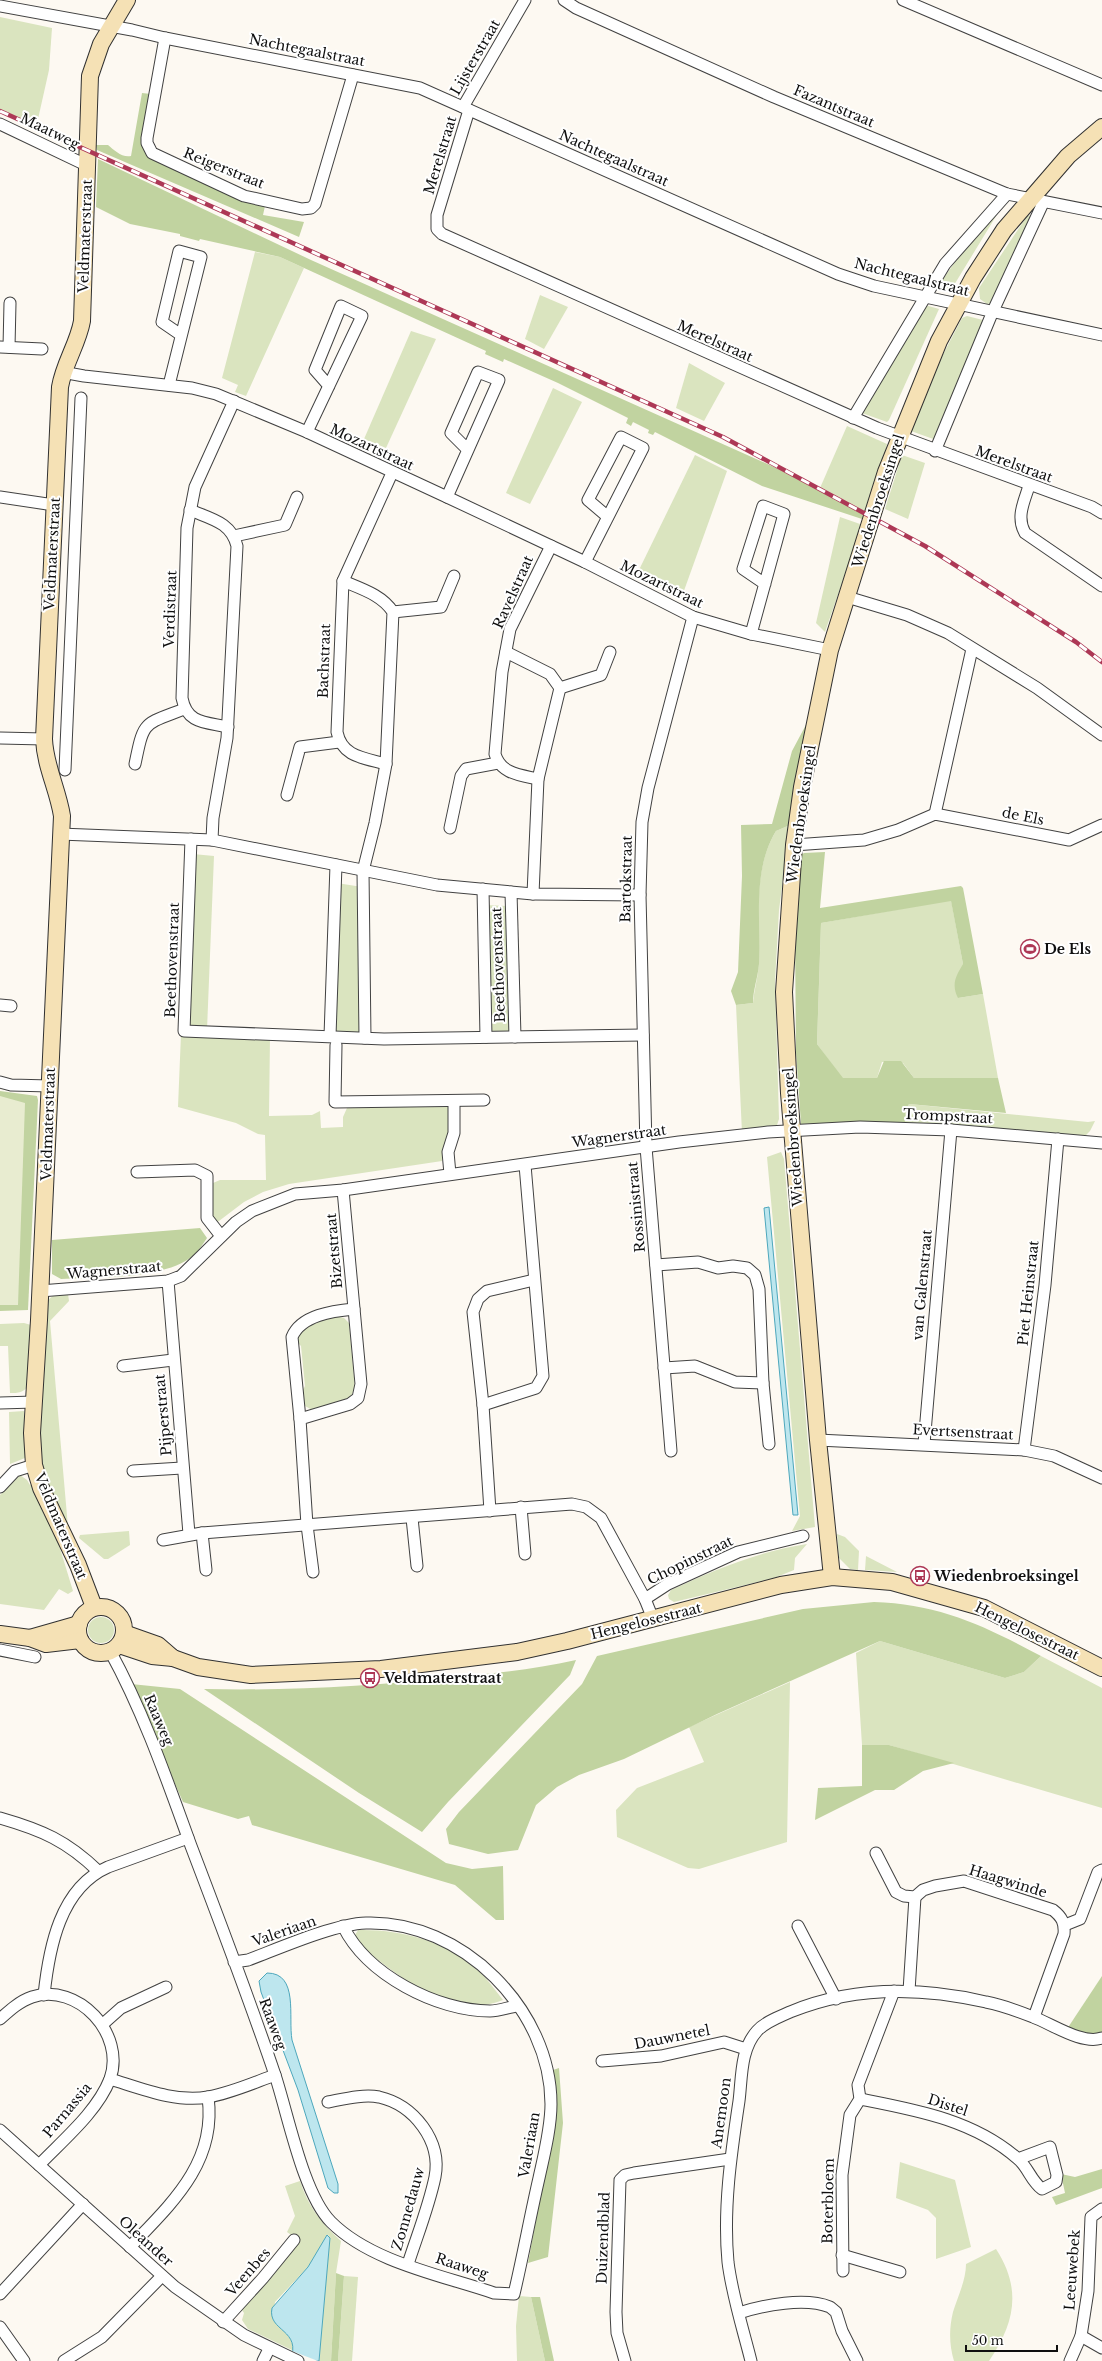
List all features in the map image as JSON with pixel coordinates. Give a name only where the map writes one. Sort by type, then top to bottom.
[{"type":"street","name":"Veldmaterstraat","points":[[94,1608],[78,1565],[41,1488],[34,1465],[32,1433],[62,816],[60,802],[47,765],[44,739],[54,506],[62,372],[76,342],[82,321],[90,76],[94,59],[110,26],[127,0]]},
{"type":"street","name":"Lijsterstraat","points":[[466,109],[525,0]]},
{"type":"street","name":"Fazantstraat","points":[[564,0],[576,8],[774,97],[1007,194],[1035,201],[1102,213]]},
{"type":"street","points":[[903,0],[1102,85]]},
{"type":"street","name":"Nachtegaalstraat","points":[[0,6],[110,26],[420,88],[838,274],[874,286],[994,311],[1102,336]]},
{"type":"street","name":"Reigerstraat","points":[[165,38],[147,138],[147,143],[152,153],[244,196],[302,209],[311,208],[315,204],[354,75]]},
{"type":"street","name":"Merelstraat","points":[[466,109],[437,215],[437,229],[442,234],[853,418],[899,437],[1102,513]]},
{"type":"street","name":"Maatweg","points":[[0,124],[88,166]]},
{"type":"street","name":"Wiedenbroeksingel","points":[[832,1577],[818,1440],[792,1131],[784,992],[794,845],[802,787],[830,650],[899,437],[939,341],[999,237],[1035,201],[1068,156],[1102,127]]},
{"type":"street","points":[[853,418],[945,264],[1007,194]]},
{"type":"street","name":"Wiedenbroeksingel","points":[[935,450],[994,311],[1035,201]]},
{"type":"street","points":[[169,385],[201,257],[179,251],[162,322],[181,335]]},
{"type":"street","points":[[10,303],[4,347],[42,349]]},
{"type":"street","name":"Mozartstraat","points":[[307,432],[329,386],[362,316],[341,306],[315,370],[329,386]]},
{"type":"street","name":"Mozartstraat","points":[[62,372],[84,376],[192,388],[234,401],[307,432],[392,473],[447,497],[585,562],[693,617],[751,634],[830,650]]},
{"type":"street","points":[[447,497],[468,450],[499,380],[478,372],[451,433],[468,450]]},
{"type":"street","name":"Veldmaterstraat","points":[[65,770],[81,398]]},
{"type":"street","name":"Verdistraat","points":[[184,709],[182,682],[187,528],[195,487],[234,401]]},
{"type":"street","points":[[585,562],[643,448],[621,437],[588,500],[608,516]]},
{"type":"street","name":"Bachstraat","points":[[339,742],[336,732],[343,581],[392,473]]},
{"type":"street","name":"Veldmaterstraat","points":[[56,477],[77,478]]},
{"type":"street","points":[[1029,486],[1020,516],[1021,525],[1025,533],[1102,586]]},
{"type":"street","points":[[234,536],[285,525],[297,497]]},
{"type":"street","points":[[0,498],[54,506]]},
{"type":"street","points":[[751,634],[765,584],[784,514],[763,506],[743,568],[765,584]]},
{"type":"street","points":[[190,510],[228,527],[234,536],[237,546],[228,727],[213,818],[212,840]]},
{"type":"street","name":"Ravelstraat","points":[[498,763],[495,754],[502,672],[510,629],[550,546]]},
{"type":"street","points":[[393,612],[441,607],[454,576]]},
{"type":"street","points":[[343,581],[375,595],[387,603],[393,612],[386,764],[375,824],[363,871],[365,1038]]},
{"type":"street","points":[[847,597],[907,615],[948,633],[1037,688],[1102,735]]},
{"type":"street","name":"Bartokstraat","points":[[646,1147],[642,1034],[640,895],[642,822],[648,788],[693,617]]},
{"type":"street","points":[[48,632],[70,633]]},
{"type":"street","points":[[794,845],[864,840],[898,830],[935,814],[972,649]]},
{"type":"street","name":"Ravelstraat","points":[[506,652],[550,674],[560,688]]},
{"type":"street","points":[[533,894],[538,779],[560,688],[601,675],[610,652]]},
{"type":"street","points":[[135,764],[142,731],[150,722],[184,709],[190,716],[198,721],[228,727]]},
{"type":"street","points":[[0,738],[44,739]]},
{"type":"street","points":[[287,795],[300,746],[339,742],[346,751],[386,764]]},
{"type":"street","points":[[450,828],[461,776],[466,769],[498,763],[507,771],[538,779]]},
{"type":"street","name":"de Els","points":[[935,814],[1069,840],[1102,825]]},
{"type":"street","name":"Beethovenstraat","points":[[60,834],[212,840],[438,885],[533,894],[640,895]]},
{"type":"street","name":"Beethovenstraat","points":[[191,839],[184,1031],[333,1041],[365,1038],[642,1034]]},
{"type":"street","points":[[336,865],[333,1041],[335,1102],[454,1102],[484,1100]]},
{"type":"street","name":"Beethovenstraat","points":[[483,889],[486,1037]]},
{"type":"street","name":"Beethovenstraat","points":[[511,892],[516,1037]]},
{"type":"street","points":[[0,1005],[12,1006]]},
{"type":"street","points":[[0,1082],[12,1085],[50,1086]]},
{"type":"street","points":[[450,1174],[448,1152],[454,1133],[454,1102]]},
{"type":"street","name":"Trompstraat","points":[[792,1131],[860,1127],[951,1130],[1102,1143]]},
{"type":"street","name":"van Galenstraat","points":[[924,1444],[951,1130]]},
{"type":"street","name":"Wagnerstraat","points":[[40,1291],[168,1281],[181,1276],[221,1236],[252,1211],[296,1194],[344,1190],[646,1147],[792,1131]]},
{"type":"street","name":"Piet Heinstraat","points":[[1024,1450],[1045,1285],[1058,1139]]},
{"type":"street","name":"Rossinistraat","points":[[646,1147],[671,1451]]},
{"type":"street","points":[[483,1404],[536,1388],[543,1376],[534,1280],[526,1165]]},
{"type":"street","points":[[137,1172],[195,1170],[207,1176],[207,1218],[221,1236]]},
{"type":"street","name":"Bizetstraat","points":[[300,1418],[350,1404],[358,1398],[361,1384],[344,1190]]},
{"type":"street","name":"Rossinistraat","points":[[656,1265],[698,1262],[718,1268],[733,1266],[747,1268],[755,1275],[759,1289],[763,1383],[769,1444]]},
{"type":"street","points":[[490,1511],[483,1404],[473,1312],[478,1299],[487,1291],[534,1280]]},
{"type":"street","name":"Pijperstraat","points":[[168,1281],[173,1360],[189,1534]]},
{"type":"street","points":[[313,1572],[307,1525],[300,1418],[292,1337],[296,1328],[305,1321],[340,1310],[354,1309]]},
{"type":"street","name":"Pijperstraat","points":[[123,1366],[173,1360]]},
{"type":"street","points":[[664,1368],[695,1366],[735,1382],[763,1383]]},
{"type":"street","points":[[0,1403],[34,1402]]},
{"type":"street","name":"Evertsenstraat","points":[[818,1440],[1024,1450],[1054,1456],[1102,1478]]},
{"type":"street","points":[[0,1487],[14,1472],[34,1465]]},
{"type":"street","name":"Pijperstraat","points":[[133,1471],[182,1468]]},
{"type":"street","name":"Chopinstraat","points":[[163,1540],[189,1534],[412,1518],[521,1507],[572,1504],[591,1511],[600,1518],[645,1599],[668,1584],[738,1552],[803,1536]]},
{"type":"street","points":[[521,1507],[525,1554]]},
{"type":"street","points":[[412,1518],[417,1566]]},
{"type":"street","points":[[202,1533],[206,1570]]},
{"type":"street","name":"Hengelosestraat","points":[[118,1643],[158,1645],[173,1658],[222,1672],[251,1675],[381,1669],[518,1652],[653,1619],[781,1585],[832,1577],[892,1582],[984,1608],[1102,1668]]},
{"type":"street","points":[[645,1599],[653,1619]]},
{"type":"street","points":[[106,1607],[118,1613],[123,1620],[118,1643],[102,1653],[91,1651],[79,1632],[84,1614],[94,1608],[106,1607]]},
{"type":"street","points":[[0,1634],[30,1638],[46,1644],[79,1632]]},
{"type":"street","points":[[13,1653],[22,1648],[30,1638]]},
{"type":"street","name":"Raaweg","points":[[118,1643],[125,1679],[173,1793],[188,1838],[275,2075],[308,2183],[318,2206],[337,2228],[363,2248],[494,2293],[514,2294]]},
{"type":"street","points":[[0,1650],[35,1657]]},
{"type":"street","points":[[0,1818],[22,1825],[65,1843],[98,1871]]},
{"type":"street","points":[[44,1995],[54,1936],[61,1917],[74,1897],[98,1871],[188,1838]]},
{"type":"street","points":[[876,1853],[896,1892],[904,1896],[915,1897],[909,1991]]},
{"type":"street","points":[[1034,2017],[1064,1934],[1065,1925],[1080,1919],[1098,1872],[1102,1870]]},
{"type":"street","name":"Haagwinde","points":[[915,1897],[923,1890],[935,1886],[964,1881],[1053,1910],[1061,1916],[1065,1925]]},
{"type":"street","name":"Valeriaan","points":[[234,1962],[248,1960],[343,1926],[366,1923],[387,1924],[412,1929],[441,1939],[480,1963],[518,2006],[539,2040],[548,2068],[551,2106],[542,2160],[514,2294]]},
{"type":"street","points":[[343,1926],[350,1940],[360,1953],[402,1985],[425,1996],[452,2005],[491,2011],[518,2006]]},
{"type":"street","points":[[798,1926],[836,1999]]},
{"type":"street","points":[[103,2024],[121,2008],[166,1987]]},
{"type":"street","points":[[860,2099],[858,2085],[894,1991]]},
{"type":"street","name":"Anemoon","points":[[751,2361],[733,2289],[728,2262],[727,2234],[730,2159],[746,2048],[757,2031],[775,2018],[801,2008],[863,1993],[909,1991],[953,1994],[994,2004],[1034,2017],[1088,2040],[1102,2038]]},
{"type":"street","name":"Parnassia","points":[[0,2019],[20,2002],[33,1996],[60,1995],[90,2010],[103,2024],[106,2031],[113,2067],[110,2079],[94,2106],[39,2165]]},
{"type":"street","name":"Dauwnetel","points":[[602,2061],[661,2056],[724,2042],[746,2048]]},
{"type":"street","points":[[110,2079],[159,2093],[188,2097],[208,2097],[275,2075]]},
{"type":"street","points":[[130,2247],[180,2193],[193,2174],[204,2150],[209,2129],[208,2097]]},
{"type":"street","name":"Zonnedauw","points":[[328,2102],[354,2097],[379,2097],[405,2109],[422,2124],[429,2135],[434,2150],[435,2176],[408,2264]]},
{"type":"street","name":"Distel","points":[[860,2099],[912,2109],[972,2128],[988,2136],[1018,2159]]},
{"type":"street","name":"Boterbloem","points":[[843,2271],[842,2175],[850,2115],[860,2099]]},
{"type":"street","name":"Oleander","points":[[0,2130],[162,2276],[223,2322],[269,2349],[298,2361]]},
{"type":"street","name":"Duizendblad","points":[[625,2361],[617,2333],[616,2312],[620,2180],[625,2176],[634,2173],[730,2159]]},
{"type":"street","points":[[0,2294],[83,2204]]},
{"type":"street","name":"Leeuwebek","points":[[1070,2361],[1081,2336],[1088,2291],[1091,2217],[1102,2209]]},
{"type":"street","name":"Veenbes","points":[[223,2322],[263,2278],[294,2240]]},
{"type":"street","name":"Boterbloem","points":[[842,2255],[900,2272]]},
{"type":"street","points":[[64,2361],[87,2348],[115,2327],[162,2276]]},
{"type":"street","points":[[739,2313],[757,2307],[786,2303],[830,2306],[836,2312],[842,2331],[857,2361]]},
{"type":"street","points":[[0,2327],[24,2361]]},
{"type":"street","points":[[1081,2336],[1102,2348]]},
{"type":"street","points":[[263,2361],[269,2349]]},
{"type":"green space","points":[[0,17],[52,28],[49,70],[36,128],[0,112]]},
{"type":"green space","points":[[142,93],[151,94],[142,144],[149,158],[239,199],[265,206],[263,215],[304,222],[299,237],[97,150],[96,145],[108,145],[121,155],[131,156]]},
{"type":"green space","points":[[98,159],[311,260],[810,483],[864,514],[862,519],[762,486],[655,432],[653,435],[648,433],[649,430],[633,422],[631,426],[626,423],[628,418],[558,383],[504,359],[503,362],[485,354],[486,351],[280,257],[200,239],[199,241],[180,236],[180,234],[130,224],[96,207]]},
{"type":"green space","points":[[1001,208],[950,292],[936,289],[981,225]]},
{"type":"green space","points":[[1031,215],[993,303],[987,304],[980,299],[979,288],[1027,216]]},
{"type":"green space","points":[[255,252],[280,257],[304,268],[246,396],[235,392],[238,385],[222,378]]},
{"type":"green space","points":[[540,295],[568,307],[544,349],[525,339]]},
{"type":"green space","points":[[925,305],[939,309],[889,420],[887,422],[862,413]]},
{"type":"green space","points":[[967,316],[987,321],[936,440],[911,431],[937,366],[962,318]]},
{"type":"green space","points":[[411,331],[436,339],[386,448],[364,439]]},
{"type":"green space","points":[[689,363],[725,383],[704,421],[676,408]]},
{"type":"green space","points":[[553,388],[582,402],[530,504],[506,493]]},
{"type":"green space","points":[[847,426],[887,444],[885,454],[864,514],[820,488]]},
{"type":"green space","points":[[695,455],[727,471],[681,599],[638,572]]},
{"type":"green space","points":[[902,455],[925,463],[908,519],[885,509]]},
{"type":"green space","points":[[840,517],[860,524],[859,534],[825,632],[816,623]]},
{"type":"green space","points":[[808,721],[790,825],[776,831],[768,846],[764,862],[759,896],[759,964],[753,1003],[736,1005],[731,991],[738,972],[742,876],[741,825],[772,824],[792,751]]},
{"type":"green space","points":[[790,825],[779,910],[775,981],[779,1119],[777,1125],[742,1133],[736,1005],[753,1003],[759,964],[758,913],[760,879],[763,862],[768,846],[776,831]]},
{"type":"green space","points":[[825,852],[820,908],[961,886],[963,888],[983,994],[958,998],[956,993],[955,980],[963,964],[951,901],[821,923],[817,1044],[843,1078],[877,1078],[884,1061],[901,1061],[914,1078],[998,1078],[1006,1113],[909,1104],[905,1112],[905,1124],[853,1122],[801,1124],[796,1052],[795,933],[801,855],[804,853]]},
{"type":"green space","points":[[193,854],[214,856],[207,1030],[189,1029]]},
{"type":"green space","points":[[337,883],[362,887],[363,1036],[332,1034]]},
{"type":"green space","points":[[951,900],[963,964],[958,998],[983,994],[998,1078],[914,1078],[903,1063],[882,1062],[877,1078],[842,1078],[817,1044],[821,923]]},
{"type":"green space","points":[[485,905],[507,906],[510,1032],[487,1035]]},
{"type":"green space","points":[[181,1034],[270,1037],[269,1116],[312,1115],[320,1111],[321,1128],[343,1127],[343,1117],[347,1108],[448,1106],[449,1133],[442,1151],[442,1161],[289,1184],[263,1192],[244,1202],[215,1224],[211,1220],[213,1183],[220,1180],[266,1180],[265,1135],[258,1134],[236,1123],[178,1107]]},
{"type":"green space","points":[[0,1091],[37,1096],[38,1100],[28,1310],[0,1311]]},
{"type":"green space","points":[[0,1096],[25,1103],[18,1305],[0,1305]]},
{"type":"green space","points":[[909,1104],[1088,1122],[1095,1121],[1090,1131],[1083,1138],[905,1124],[905,1112]]},
{"type":"green space","points":[[781,1152],[784,1159],[815,1527],[792,1531],[800,1516],[767,1157]]},
{"type":"green space","points":[[200,1228],[207,1238],[198,1251],[181,1263],[166,1269],[130,1276],[93,1278],[61,1279],[52,1274],[52,1240]]},
{"type":"green space","points":[[68,1294],[69,1301],[50,1321],[68,1527],[59,1517],[41,1466],[39,1442],[48,1300],[54,1295]]},
{"type":"green space","points":[[335,1316],[344,1318],[349,1323],[355,1388],[349,1400],[314,1411],[305,1406],[302,1401],[301,1394],[305,1386],[301,1346],[297,1342],[298,1336],[305,1326],[323,1318]]},
{"type":"green space","points":[[24,1323],[31,1325],[28,1385],[23,1391],[18,1393],[10,1393],[8,1346],[0,1346],[0,1324]]},
{"type":"green space","points":[[24,1411],[28,1453],[25,1454],[25,1458],[10,1464],[9,1412]]},
{"type":"green space","points":[[20,1475],[27,1480],[30,1485],[32,1484],[44,1515],[55,1532],[73,1591],[68,1594],[59,1589],[44,1610],[0,1604],[0,1495]]},
{"type":"green space","points":[[129,1531],[130,1545],[108,1559],[104,1559],[79,1538],[80,1535]]},
{"type":"green space","points":[[837,1534],[845,1537],[859,1551],[858,1570],[850,1569],[839,1558]]},
{"type":"green space","points":[[807,1544],[795,1558],[794,1570],[774,1578],[674,1602],[669,1599],[668,1595],[671,1590],[704,1575],[754,1556]]},
{"type":"green space","points":[[866,1556],[897,1572],[865,1570]]},
{"type":"green space","points":[[874,1602],[920,1607],[961,1618],[1000,1635],[1041,1656],[1024,1672],[1005,1678],[880,1641],[717,1714],[624,1759],[579,1775],[557,1787],[536,1805],[518,1850],[488,1854],[449,1844],[446,1829],[459,1812],[582,1684],[597,1656],[803,1609]]},
{"type":"green space","points":[[101,1617],[110,1621],[114,1630],[110,1639],[101,1643],[92,1639],[88,1630],[92,1621]]},
{"type":"green space","points":[[880,1641],[1005,1678],[1024,1672],[1041,1656],[1102,1688],[1102,1808],[889,1745],[862,1745],[856,1653]]},
{"type":"green space","points":[[576,1660],[570,1675],[448,1802],[422,1832],[359,1793],[204,1689],[330,1687],[393,1683],[516,1670]]},
{"type":"green space","points":[[790,1682],[787,1842],[699,1869],[688,1868],[617,1837],[616,1810],[637,1788],[704,1762],[689,1727]]},
{"type":"green space","points":[[131,1684],[180,1689],[446,1863],[472,1869],[503,1866],[504,1920],[496,1920],[455,1885],[252,1825],[249,1816],[238,1819],[183,1802]]},
{"type":"green space","points":[[862,1745],[889,1745],[954,1763],[923,1771],[894,1790],[875,1790],[815,1820],[818,1788],[862,1786]]},
{"type":"green space","points":[[358,1930],[374,1930],[407,1935],[423,1939],[453,1952],[480,1972],[503,2000],[483,2005],[463,2005],[443,2000],[424,1991],[388,1968],[356,1943],[355,1935]]},
{"type":"green space","points":[[1102,1976],[1102,2033],[1083,2033],[1067,2029]]},
{"type":"green space","points":[[559,2068],[563,2123],[548,2257],[528,2263],[547,2160],[553,2070]]},
{"type":"green space","points":[[900,2162],[955,2180],[971,2247],[936,2259],[936,2218],[928,2210],[896,2198]]},
{"type":"green space","points":[[1102,2169],[1102,2188],[1056,2205],[1052,2197],[1065,2193],[1061,2174],[1075,2177]]},
{"type":"green space","points":[[300,2181],[303,2190],[316,2214],[327,2228],[341,2241],[336,2273],[331,2361],[319,2361],[318,2357],[330,2238],[328,2235],[308,2267],[275,2302],[273,2320],[284,2330],[293,2342],[294,2351],[248,2329],[242,2320],[244,2313],[242,2310],[280,2266],[298,2240],[287,2232],[295,2216],[285,2186]]},
{"type":"green space","points":[[996,2249],[1010,2278],[1012,2292],[1012,2306],[1005,2333],[989,2361],[954,2361],[950,2343],[951,2324],[953,2312],[966,2270],[966,2264]]},
{"type":"green space","points":[[336,2273],[344,2276],[338,2361],[331,2361]]},
{"type":"green space","points":[[344,2276],[358,2277],[352,2361],[338,2361]]},
{"type":"green space","points":[[519,2296],[531,2297],[545,2361],[517,2361],[516,2326]]},
{"type":"green space","points":[[531,2297],[540,2297],[554,2361],[545,2361]]},
{"type":"water","points":[[769,1207],[798,1515],[793,1515],[764,1208]]},
{"type":"water","points":[[267,1973],[277,1975],[284,1980],[288,1988],[291,2009],[292,2040],[338,2184],[338,2193],[334,2193],[328,2188],[298,2090],[261,1992],[259,1981]]},
{"type":"water","points":[[327,2235],[330,2238],[319,2361],[290,2361],[293,2351],[292,2343],[289,2336],[275,2322],[272,2316],[272,2308],[308,2267]]},
{"type":"pier","points":[[292,2351],[318,2361],[288,2361]]},
{"type":"railway","points":[[0,111],[723,437],[925,546],[1076,642],[1102,662]]},
{"type":"place","name":"De Els","points":[[1030,949]]},
{"type":"place","name":"Wiedenbroeksingel","points":[[920,1576]]},
{"type":"place","name":"Veldmaterstraat","points":[[370,1678]]}]
